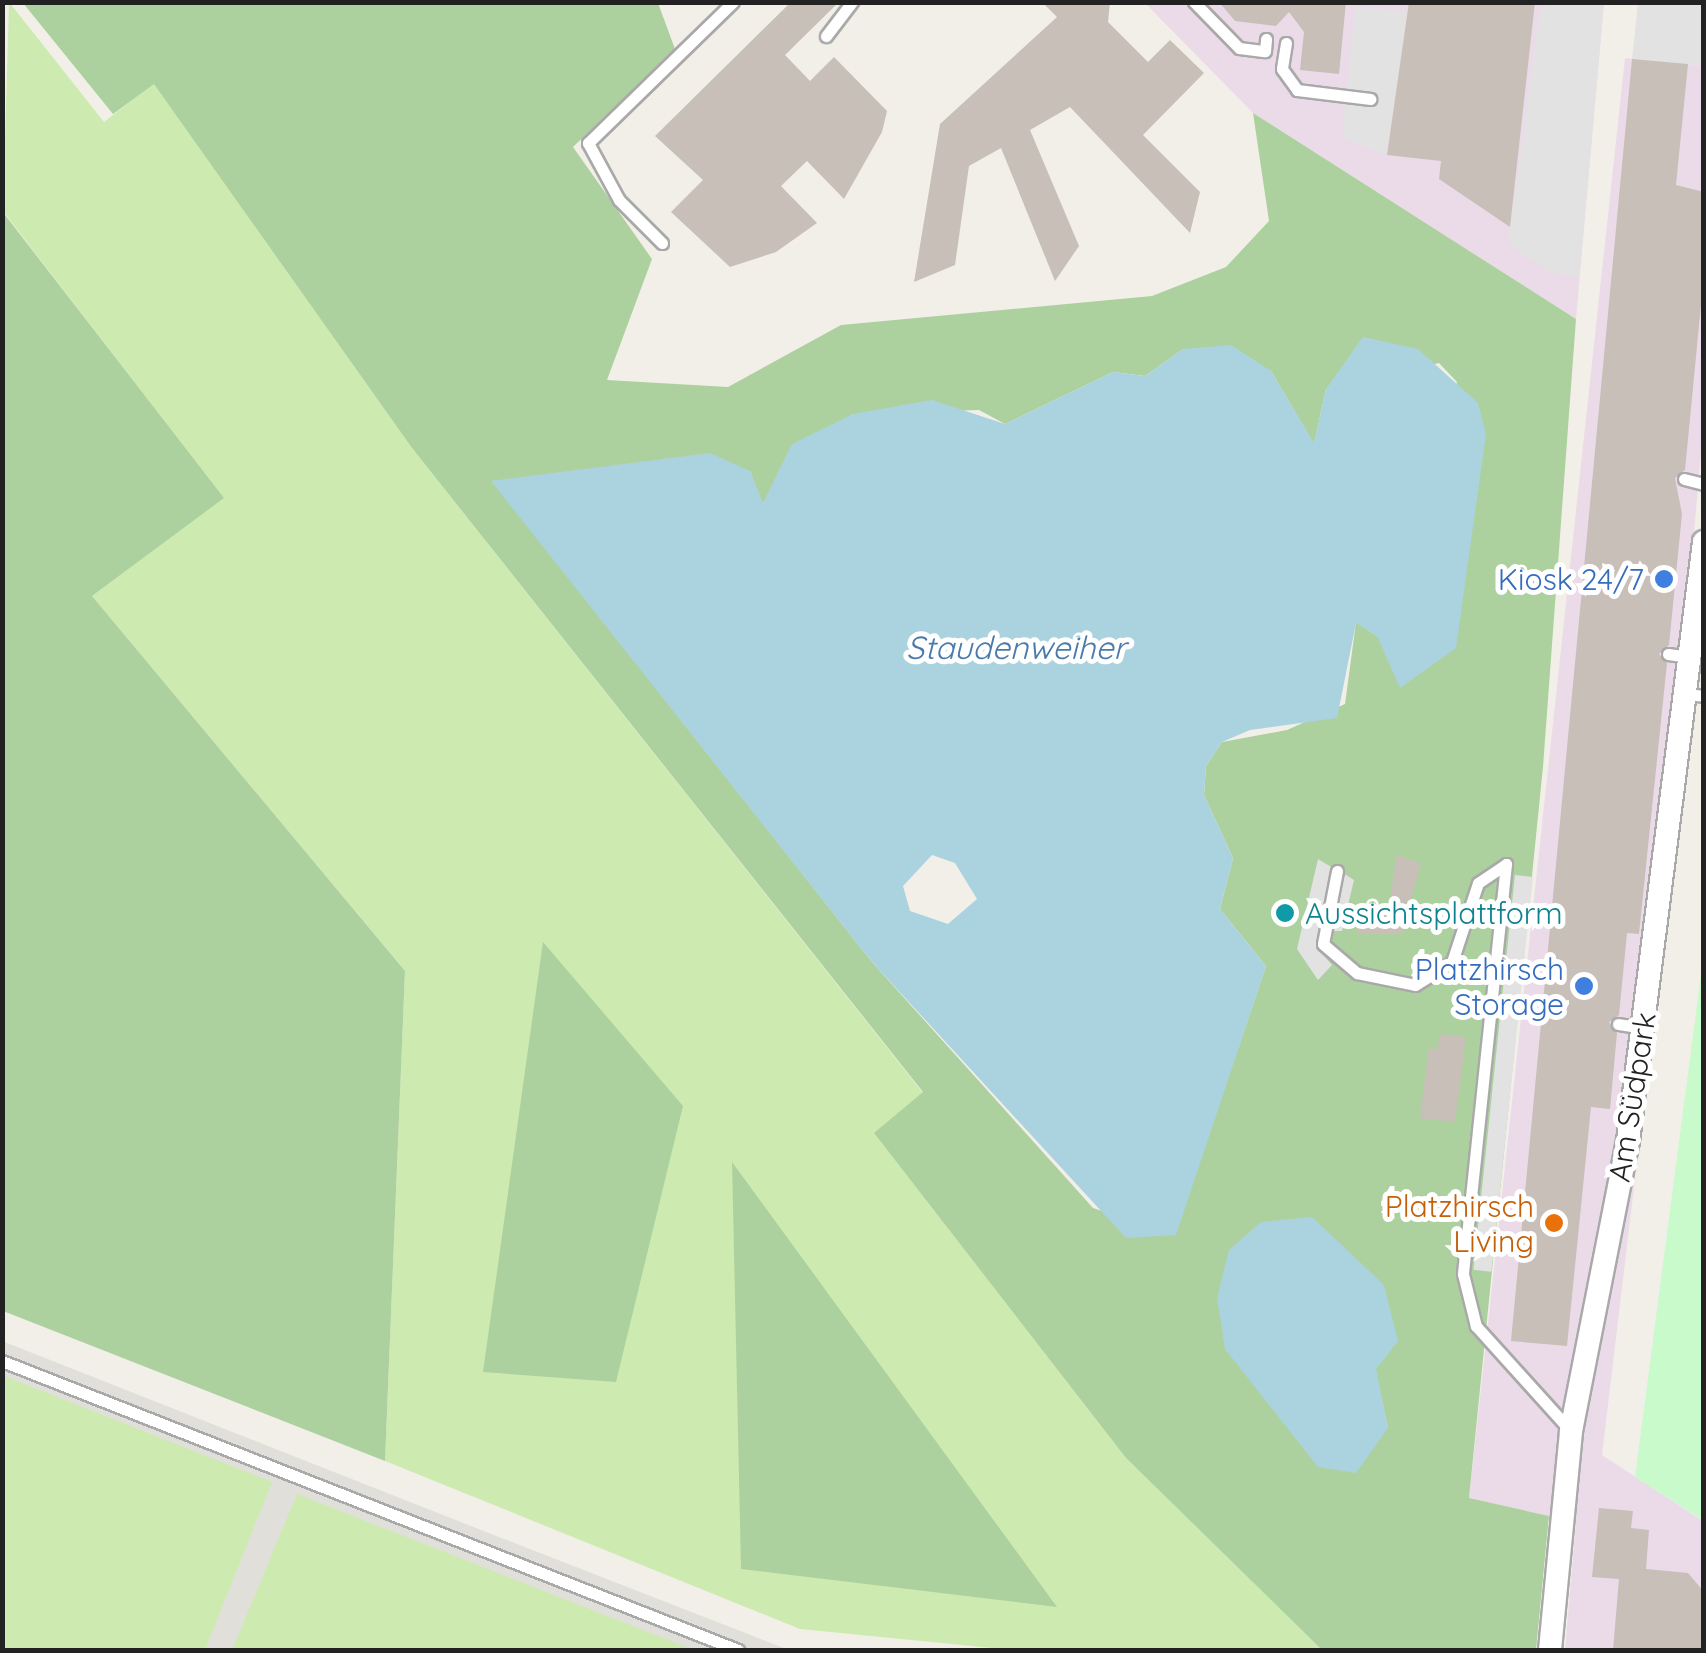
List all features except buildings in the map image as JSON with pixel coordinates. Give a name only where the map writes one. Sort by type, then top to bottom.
[{"type":"street","name":"Am Südpark","points":[[1550,1650],[1571,1432],[1643,1028],[1695,695],[1679,656],[1703,554]]},
{"type":"lane","points":[[662,243],[619,200],[588,143],[733,2]]},
{"type":"lane","points":[[826,36],[852,2]]},
{"type":"lane","points":[[1194,2],[1239,48],[1265,50],[1266,40]]},
{"type":"lane","points":[[1286,43],[1282,69],[1297,90],[1370,99]]},
{"type":"lane","points":[[1684,480],[1704,484]]},
{"type":"lane","points":[[1337,871],[1323,944],[1357,973],[1415,985],[1452,962],[1478,883],[1506,864],[1463,1274],[1476,1326],[1571,1432]]},
{"type":"lane","points":[[1618,1024],[1643,1028]]},
{"type":"lane","points":[[2,1361],[738,1650]]},
{"type":"shaded area","points":[[1145,3],[1604,3],[1576,319],[1253,113]]},
{"type":"shaded area","points":[[1550,3],[1604,3],[1579,277],[1549,272],[1508,243],[1540,10]]},
{"type":"shaded area","points":[[1638,3],[1703,3],[1703,66],[1632,59]]},
{"type":"shaded area","points":[[1355,7],[1408,12],[1387,155],[1342,138]]},
{"type":"shaded area","points":[[1625,58],[1703,66],[1703,430],[1643,1112],[1602,1455],[1703,1521],[1703,1650],[1565,1650],[1576,1522],[1469,1499]]},
{"type":"shaded area","points":[[1318,859],[1333,868],[1317,948],[1332,965],[1318,980],[1297,949]]},
{"type":"shaded area","points":[[1341,872],[1354,880],[1342,931],[1326,931]]},
{"type":"shaded area","points":[[1515,875],[1533,877],[1491,1272],[1474,1270]]},
{"type":"shaded area","points":[[2,1341],[504,1539],[789,1650],[3,1650]]},
{"type":"green space","points":[[9,2],[104,122],[154,83],[412,448],[923,1093],[875,1134],[1126,1458],[1322,1650],[1012,1650],[800,1629],[385,1461],[405,971],[92,596],[223,498],[3,211]]},
{"type":"green space","points":[[23,3],[658,3],[675,49],[573,147],[652,259],[607,380],[728,387],[841,325],[1152,296],[1226,267],[1269,221],[1253,113],[1576,319],[1543,767],[1469,1498],[1549,1516],[1536,1650],[1322,1650],[1126,1458],[874,1133],[923,1092],[412,448],[154,84],[113,114]],"holes":[[[1183,349],[1271,371],[1314,444],[1326,389],[1439,363],[1457,382],[1377,636],[1356,622],[1345,704],[1287,730],[1222,742],[1206,766],[1204,795],[1233,858],[1220,909],[1266,966],[1175,1235],[1093,1208],[872,962],[492,481],[750,471],[762,504],[810,443],[853,414],[979,410],[1005,424],[1113,372],[1145,376]],[[1217,1298],[1375,1369],[1388,1428]]]},
{"type":"green space","points":[[2,211],[224,498],[92,596],[405,971],[385,1461],[3,1311]]},
{"type":"green space","points":[[543,942],[683,1106],[616,1382],[483,1372]]},
{"type":"green space","points":[[1703,959],[1704,1520],[1635,1477]]},
{"type":"green space","points":[[732,1162],[1057,1607],[741,1569]]},
{"type":"green space","points":[[2,1375],[272,1482],[205,1650],[3,1650]]},
{"type":"green space","points":[[297,1494],[694,1650],[232,1650]]},
{"type":"water","name":"Staudenweiher","points":[[1363,337],[1418,349],[1478,403],[1486,434],[1456,648],[1400,688],[1377,636],[1356,623],[1337,718],[1250,730],[1222,742],[1206,766],[1204,795],[1233,858],[1220,909],[1266,966],[1176,1235],[1126,1238],[872,962],[491,481],[710,453],[750,471],[763,503],[792,444],[853,414],[932,400],[1005,424],[1113,372],[1145,376],[1183,349],[1231,345],[1271,371],[1314,443],[1326,389]],"holes":[[[932,855],[955,863],[977,899],[948,924],[910,911],[903,886]]]},
{"type":"water","points":[[1312,1217],[1384,1285],[1398,1341],[1376,1369],[1388,1428],[1356,1473],[1318,1467],[1225,1349],[1217,1298],[1229,1250],[1261,1222]]},
{"type":"place","name":"Kiosk 24/7","points":[[1664,579]]},
{"type":"place","name":"Aussichtsplattform","points":[[1285,913]]},
{"type":"place","name":"Platzhirsch Storage","points":[[1584,986]]},
{"type":"place","name":"Platzhirsch Living","points":[[1554,1223]]}]
